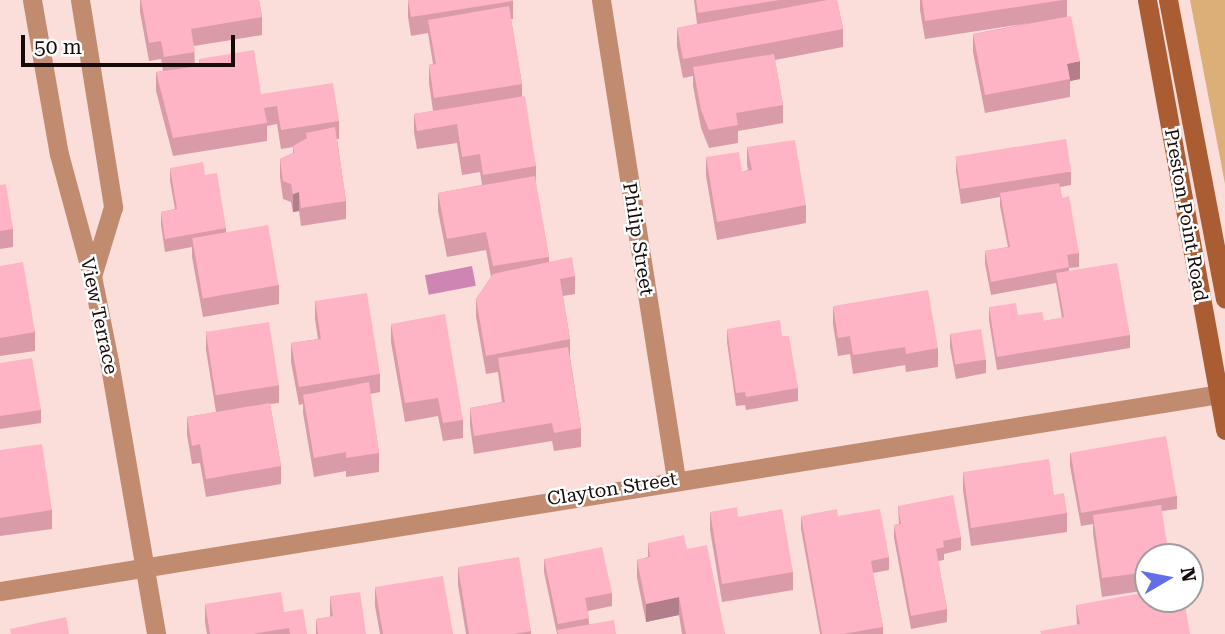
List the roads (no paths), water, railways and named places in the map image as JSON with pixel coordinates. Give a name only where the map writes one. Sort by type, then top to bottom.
[{"type":"main road","name":"Preston Point Road","points":[[1147,0],[1221,394],[1225,430]]},
{"type":"main road","name":"Preston Point Road","points":[[1168,0],[1225,299]]},
{"type":"street","name":"View Terrace","points":[[32,0],[59,154],[92,276],[156,634]]},
{"type":"street","points":[[80,0],[113,207],[92,276]]},
{"type":"street","name":"Philip Street","points":[[601,0],[676,478]]},
{"type":"street","name":"Clayton Street","points":[[0,591],[676,478],[1221,394]]}]
